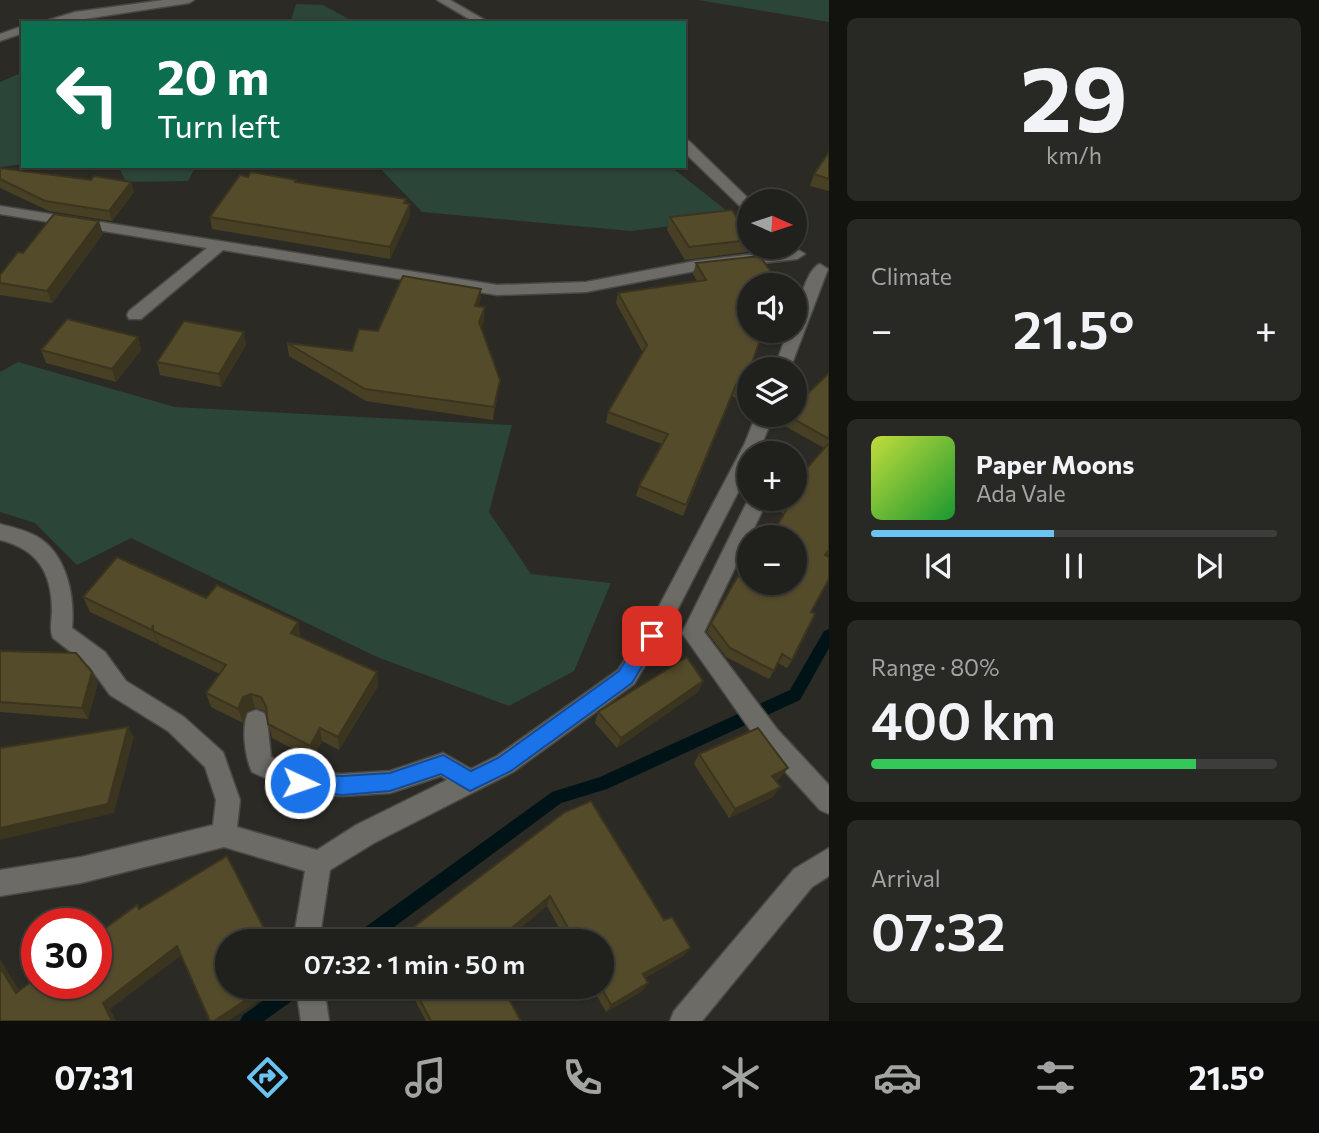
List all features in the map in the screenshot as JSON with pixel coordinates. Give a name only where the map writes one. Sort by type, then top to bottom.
[{"type":"street","points":[[52,21],[75,15],[189,0]]},
{"type":"street","points":[[442,0],[481,21]]},
{"type":"street","points":[[0,38],[21,30]]},
{"type":"street","points":[[686,146],[737,195]]},
{"type":"street","points":[[0,210],[497,290],[586,287],[738,259]]},
{"type":"street","points":[[135,315],[219,246]]},
{"type":"street","points":[[787,357],[824,269],[807,258]]},
{"type":"street","points":[[308,929],[319,863],[365,834],[505,764],[626,677],[737,484]]},
{"type":"street","points":[[754,511],[693,633],[769,737],[829,802]]},
{"type":"street","points":[[0,532],[35,544],[58,575],[64,610],[61,632],[97,659],[118,688],[176,724],[215,760],[228,800],[224,835]]},
{"type":"street","points":[[256,720],[260,764],[300,783],[342,785],[390,782],[443,764],[470,782]]},
{"type":"street","points":[[0,883],[81,870],[224,835],[319,863]]},
{"type":"street","points":[[684,1021],[803,878],[829,861]]},
{"type":"street","points":[[312,999],[315,1021]]},
{"type":"green space","points":[[698,0],[829,0],[829,22]]},
{"type":"green space","points":[[296,4],[323,5],[352,21],[291,21]]},
{"type":"green space","points":[[21,73],[21,164],[0,167],[0,82]]},
{"type":"green space","points":[[119,168],[195,168],[188,181],[126,182]]},
{"type":"green space","points":[[380,168],[673,168],[736,218],[631,231],[422,212]]},
{"type":"green space","points":[[18,362],[175,407],[512,425],[489,512],[531,574],[611,583],[574,671],[509,706],[377,657],[131,538],[77,565],[35,523],[0,512],[0,372]]},
{"type":"building","points":[[829,152],[829,179],[814,174]]},
{"type":"building","points":[[0,168],[91,180],[94,176],[131,182],[109,211],[45,201],[0,179]]},
{"type":"building","points":[[251,172],[296,180],[295,182],[406,199],[404,203],[410,204],[390,247],[210,217],[240,175],[248,177]]},
{"type":"building","points":[[732,210],[737,218],[737,241],[689,247],[670,217]]},
{"type":"building","points":[[54,214],[99,221],[47,291],[0,283],[0,275],[18,252],[23,253]]},
{"type":"building","points":[[762,259],[772,273],[737,273],[737,343],[759,343],[754,357],[737,357],[737,386],[686,505],[639,486],[668,434],[608,412],[647,345],[618,293],[706,280],[696,263]]},
{"type":"building","points":[[403,276],[481,289],[475,306],[485,307],[479,322],[500,380],[494,407],[365,389],[287,343],[352,351],[359,329],[378,331]]},
{"type":"building","points":[[67,319],[138,337],[112,369],[41,350]]},
{"type":"building","points":[[184,321],[244,332],[219,374],[157,362]]},
{"type":"building","points":[[829,373],[829,439],[807,426],[807,394]]},
{"type":"building","points":[[829,443],[829,550],[825,555],[829,557],[829,579],[811,612],[815,614],[792,660],[782,654],[774,671],[730,648],[711,623],[737,578],[737,595],[807,595],[807,525],[778,525],[786,511],[807,511],[807,468]]},
{"type":"building","points":[[117,557],[206,598],[217,585],[298,622],[291,633],[377,672],[338,737],[320,728],[310,746],[268,724],[266,706],[261,697],[251,694],[243,697],[238,709],[206,693],[226,665],[153,631],[153,625],[152,630],[83,597]]},
{"type":"building","points":[[0,651],[76,653],[92,672],[82,708],[0,702]]},
{"type":"building","points":[[687,657],[703,681],[621,738],[598,712]]},
{"type":"building","points":[[128,727],[108,804],[0,828],[0,748]]},
{"type":"building","points":[[758,728],[788,768],[772,776],[781,787],[735,809],[699,754]]},
{"type":"building","points":[[591,801],[664,920],[672,917],[691,948],[643,974],[648,983],[611,1005],[608,999],[614,999],[614,929],[569,929],[550,896],[511,929],[411,929],[565,812]]},
{"type":"building","points":[[227,856],[264,929],[215,929],[215,999],[248,999],[210,1021],[177,946],[112,996],[112,923],[137,905],[139,909]]},
{"type":"building","points":[[0,967],[16,993],[21,989],[21,999],[108,999],[103,1003],[112,1021],[0,1021]]},
{"type":"building","points":[[419,999],[509,999],[521,1021],[431,1021]]},
{"type":"waterway","points":[[377,929],[557,797],[602,784],[795,695],[829,635]]},
{"type":"waterway","points":[[249,1021],[280,999]]},
{"type":"route","points":[[300,783],[342,785],[390,782],[443,764],[470,782],[505,764],[626,677],[652,636]]}]
